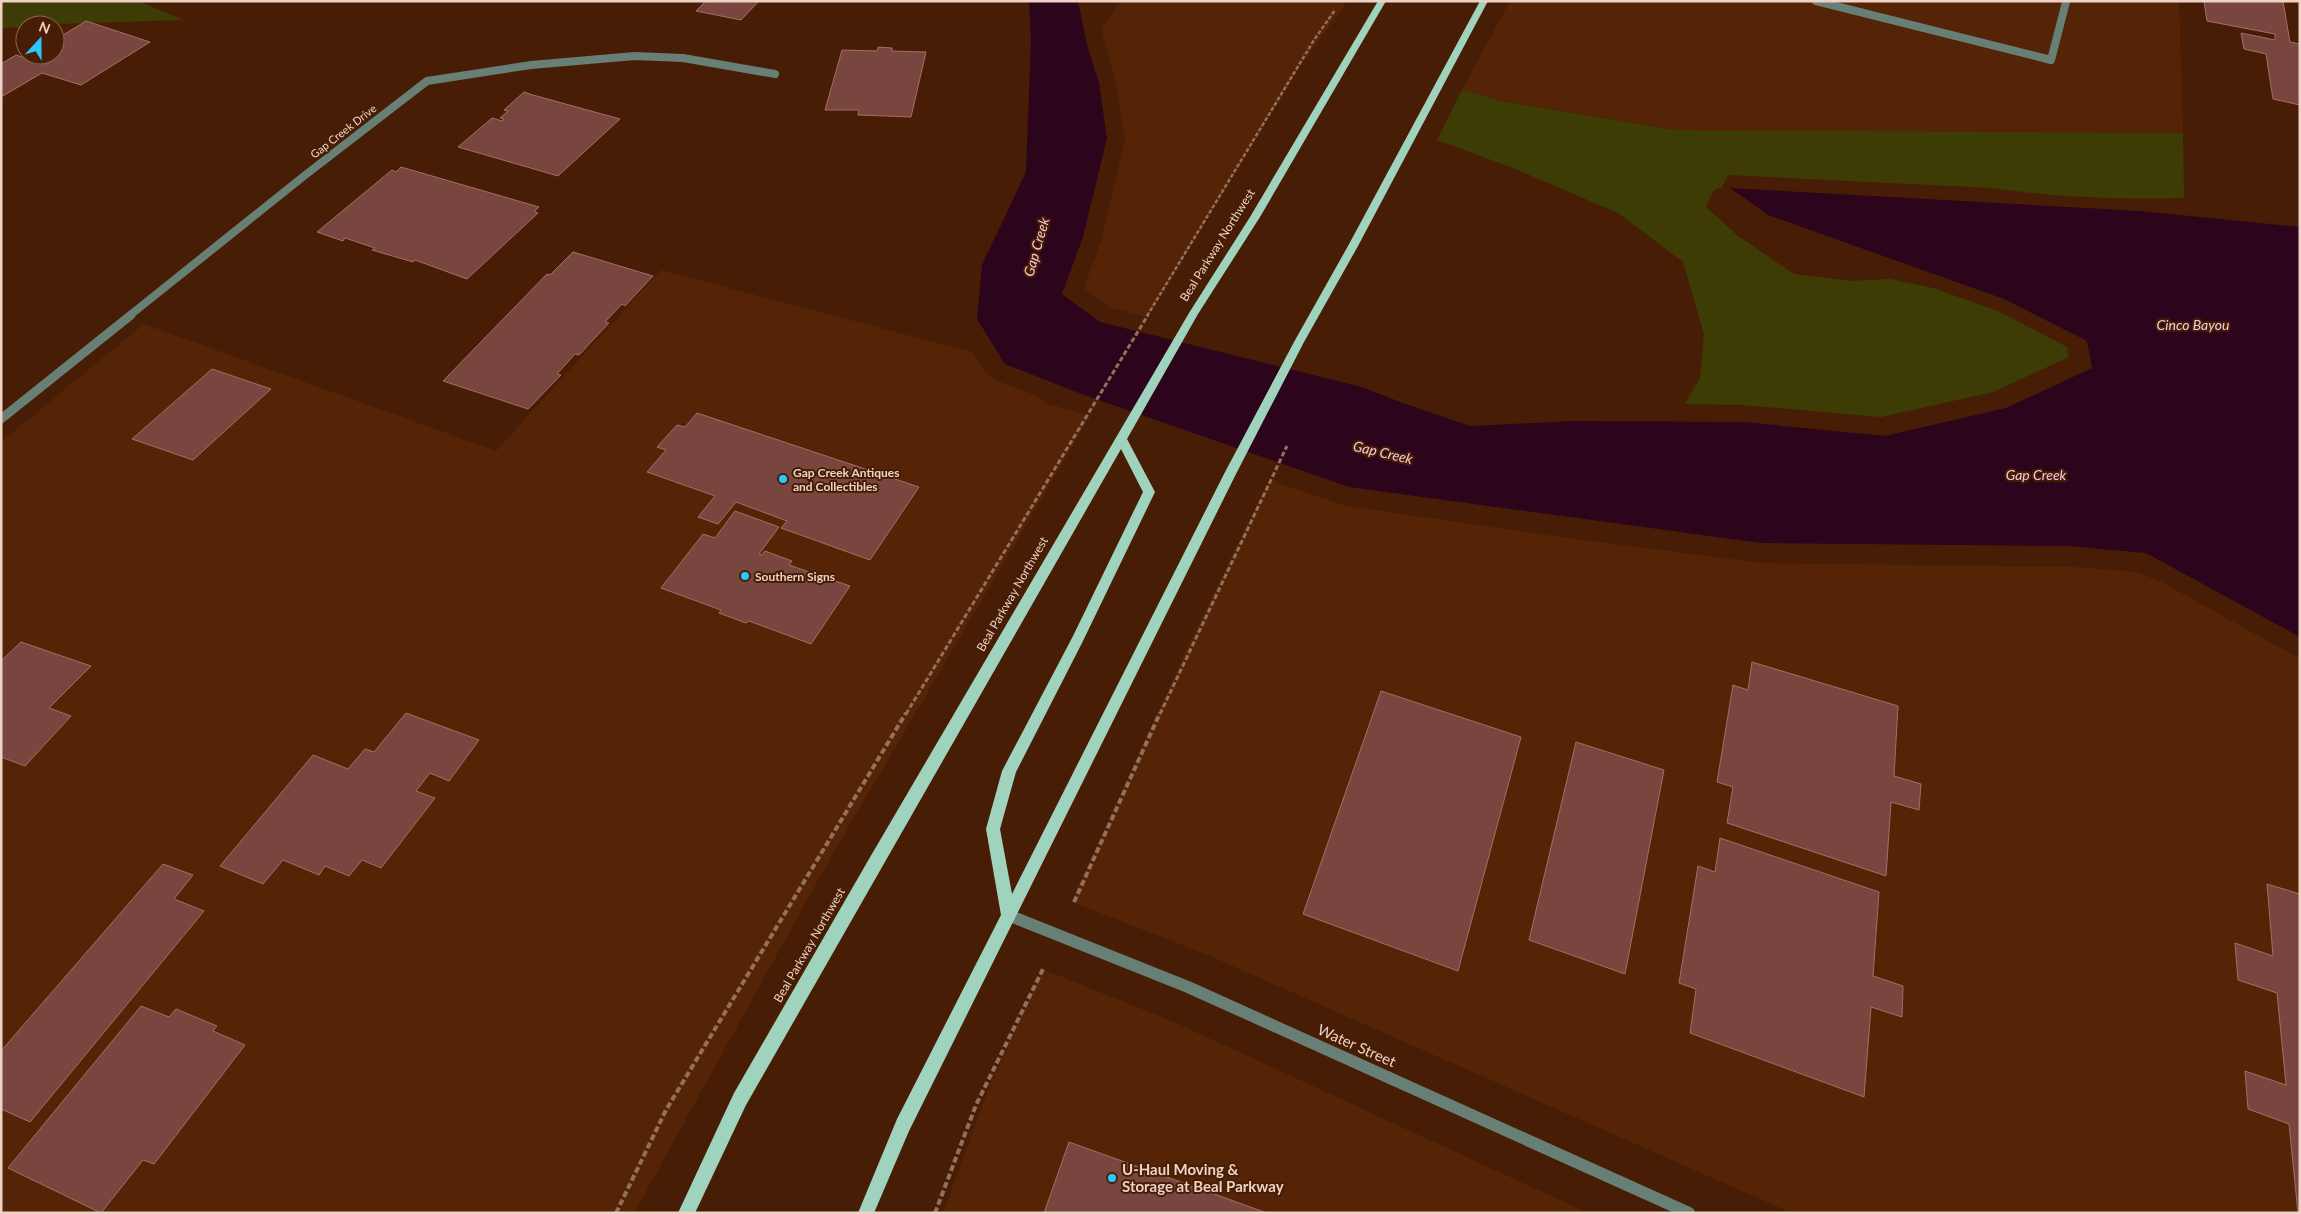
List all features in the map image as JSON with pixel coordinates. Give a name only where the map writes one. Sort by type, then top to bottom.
[{"type":"main road","name":"Beal Parkway Northwest","points":[[686,1213],[740,1099],[1194,312],[1254,218],[1382,1]]},
{"type":"main road","points":[[866,1213],[903,1125],[1230,474],[1299,342],[1353,246],[1484,1]]},
{"type":"main road","points":[[1008,915],[993,829],[1009,771],[1078,639],[1149,492],[1121,439]]},
{"type":"street","points":[[1816,1],[2051,60],[2065,1]]},
{"type":"street","name":"Gap Creek Drive","points":[[1,419],[304,176],[427,81],[531,64],[635,56],[683,58],[774,74]]},
{"type":"street","name":"Water Street","points":[[1008,915],[1188,987],[1686,1212]]},
{"type":"path","points":[[616,1213],[666,1110],[1314,40],[1336,9]]},
{"type":"path","points":[[935,1213],[976,1105],[1059,936],[1135,766],[1269,485]]},
{"type":"shaded area","points":[[1,1],[138,1],[184,20],[65,24],[65,15],[15,15],[15,27],[1,28]]},
{"type":"shaded area","points":[[1122,1],[1347,1],[1298,70],[1148,317],[1112,308],[1084,288],[1102,238],[1125,139],[1116,81],[1101,28]]},
{"type":"shaded area","points":[[1510,1],[2179,1],[2183,133],[1675,130],[1501,101],[1462,90]]},
{"type":"shaded area","points":[[1462,90],[1501,101],[1675,130],[2183,133],[2184,198],[2088,197],[2039,194],[1992,188],[1728,175],[1722,187],[1714,190],[1706,207],[1738,236],[1794,274],[1852,281],[1890,279],[1933,288],[1998,311],[2067,347],[2069,357],[1993,392],[1881,417],[1742,405],[1685,404],[1700,378],[1704,334],[1683,262],[1618,213],[1513,168],[1437,140]]},
{"type":"shaded area","points":[[661,270],[972,352],[986,373],[993,379],[1037,396],[1045,403],[1090,416],[832,855],[634,1213],[1,1213],[1,442],[144,324],[496,451]]},
{"type":"shaded area","points":[[1269,480],[1346,506],[1575,539],[1762,563],[2074,567],[2135,572],[2160,581],[2300,659],[2300,1213],[1792,1213],[1203,953],[1072,902],[1188,646]]},
{"type":"shaded area","points":[[1042,969],[1174,1022],[1588,1213],[943,1213],[990,1085]]},
{"type":"water","points":[[1029,1],[1078,1],[1087,45],[1099,83],[1107,138],[1083,237],[1062,294],[1100,322],[1362,387],[1470,426],[1574,421],[1744,422],[1885,436],[2006,408],[2092,368],[2087,341],[2004,299],[1768,215],[1730,188],[2140,211],[2300,227],[2300,637],[2146,553],[2068,546],[1761,543],[1349,487],[1084,395],[1005,364],[977,319],[982,265],[1026,172],[1031,40]]},
{"type":"building","points":[[706,1],[759,1],[741,20],[696,11]]},
{"type":"building","points":[[2204,1],[2283,1],[2290,42],[2300,44],[2300,105],[2273,99],[2266,54],[2244,49],[2241,33],[2275,40],[2275,34],[2207,21]]},
{"type":"building","points":[[86,21],[150,42],[81,85],[42,73],[1,97],[1,64],[15,56],[15,65],[65,65],[65,34]]},
{"type":"building","points":[[878,47],[892,48],[892,51],[926,52],[911,117],[858,115],[859,110],[825,110],[842,50],[877,51]]},
{"type":"building","points":[[524,92],[620,119],[558,176],[458,147],[492,118],[502,121],[504,119],[500,118],[508,111],[504,110]]},
{"type":"building","points":[[401,167],[539,207],[534,212],[538,213],[467,279],[415,260],[413,262],[372,250],[375,248],[345,238],[343,241],[317,232],[392,170],[396,172]]},
{"type":"building","points":[[573,252],[653,276],[625,306],[622,304],[605,322],[609,323],[579,355],[575,354],[557,374],[561,375],[528,409],[443,381],[547,274],[550,275]]},
{"type":"building","points":[[212,369],[271,389],[193,460],[132,439]]},
{"type":"building","name":"Gap Creek Antiques and Collectibles","points":[[697,413],[919,487],[870,560],[781,528],[787,521],[736,502],[718,524],[698,517],[715,496],[647,472],[666,450],[657,447],[677,425],[685,427]]},
{"type":"building","name":"Southern Signs","points":[[735,511],[779,527],[759,554],[762,555],[765,551],[792,561],[789,565],[850,586],[811,644],[749,621],[746,623],[719,613],[721,610],[661,588],[703,534],[715,538]]},
{"type":"building","points":[[21,642],[91,666],[49,708],[71,716],[25,766],[1,757],[1,661]]},
{"type":"building","points":[[1752,662],[1898,706],[1894,776],[1921,784],[1919,810],[1891,802],[1886,876],[1727,823],[1733,787],[1717,782],[1733,685],[1748,690]]},
{"type":"building","points":[[1381,691],[1521,737],[1458,971],[1303,914]]},
{"type":"building","points":[[406,713],[479,740],[449,781],[430,773],[416,791],[435,798],[381,868],[362,860],[349,876],[325,866],[319,875],[283,860],[263,884],[220,866],[313,755],[348,769],[365,749],[374,752]]},
{"type":"building","points":[[1576,742],[1664,770],[1625,974],[1529,940]]},
{"type":"building","points":[[1720,838],[1879,892],[1873,976],[1903,986],[1902,1017],[1871,1007],[1864,1097],[1690,1033],[1696,989],[1679,983],[1698,866],[1715,872]]},
{"type":"building","points":[[163,864],[193,875],[174,899],[204,911],[30,1122],[1,1109],[1,1051]]},
{"type":"building","points":[[2267,884],[2300,894],[2300,1213],[2298,1213],[2289,1124],[2248,1109],[2245,1071],[2286,1085],[2277,993],[2238,980],[2235,943],[2273,956]]},
{"type":"building","points":[[141,1006],[169,1017],[176,1009],[217,1026],[213,1031],[245,1045],[154,1164],[143,1160],[101,1213],[8,1168]]},
{"type":"building","name":"U-Haul Moving & Storage at Beal Parkway","points":[[1069,1142],[1267,1213],[1044,1213]]},
{"type":"place","name":"Gap Creek Antiques and Collectibles","points":[[783,479]]},
{"type":"place","name":"Southern Signs","points":[[745,576]]},
{"type":"place","name":"U-Haul Moving & Storage at Beal Parkway","points":[[1112,1178]]},
{"type":"water label","name":"Gap Creek","points":[[1036,247]]},
{"type":"water label","name":"Cinco Bayou","points":[[2193,324]]},
{"type":"water label","name":"Gap Creek","points":[[1383,452]]},
{"type":"water label","name":"Gap Creek","points":[[2036,474]]}]
